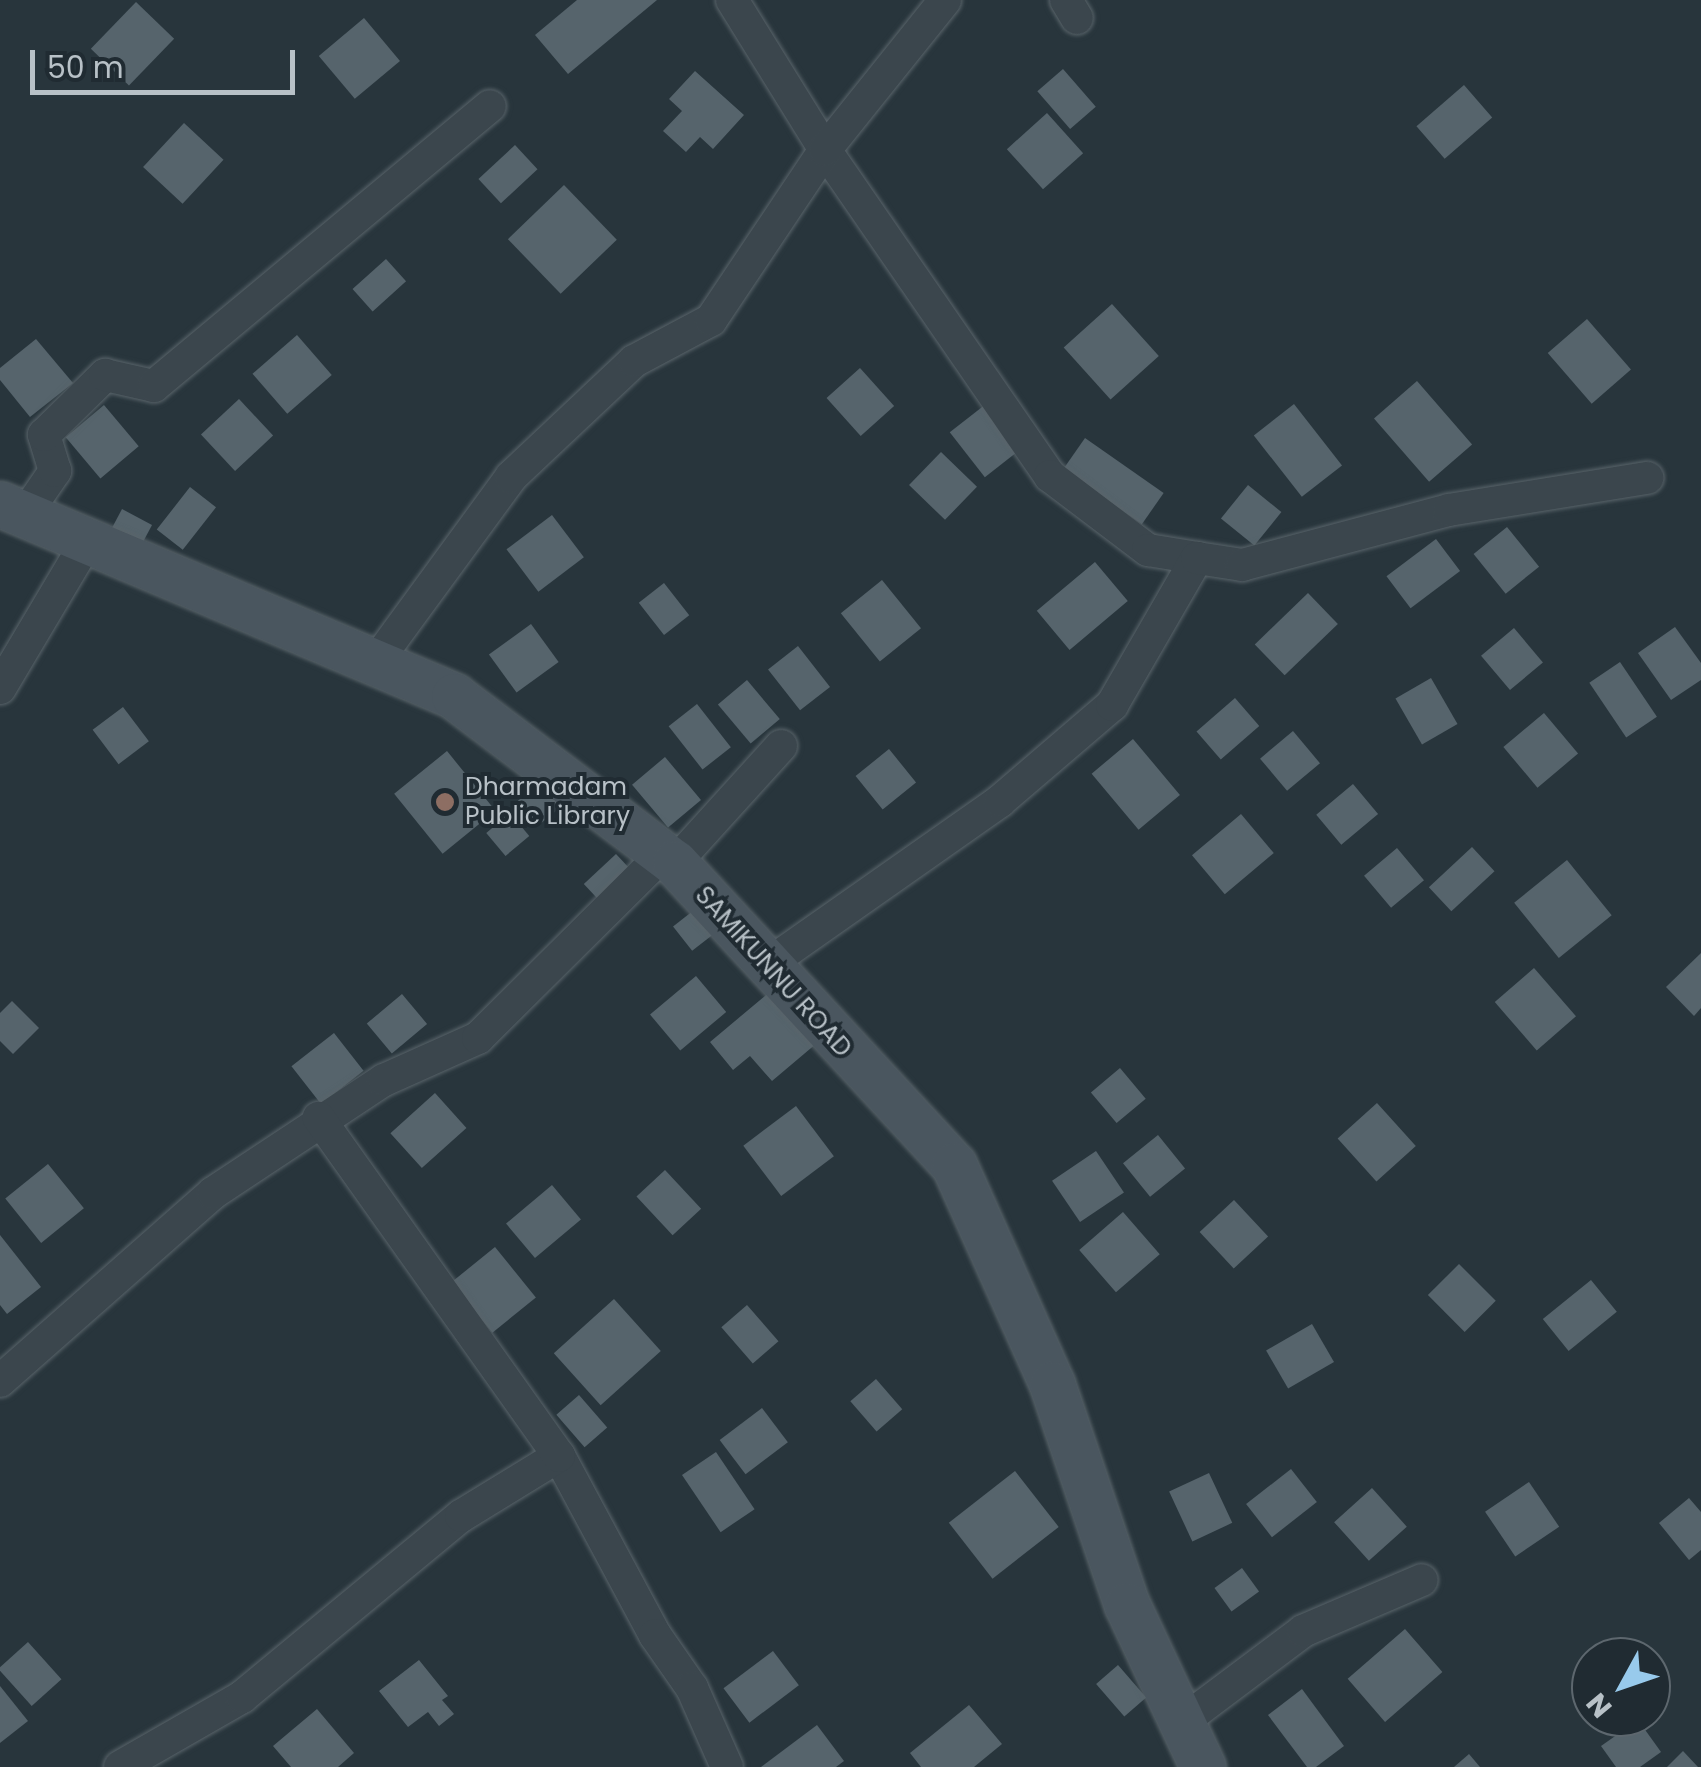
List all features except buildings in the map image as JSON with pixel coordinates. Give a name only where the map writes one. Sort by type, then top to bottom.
[{"type":"main road","name":"SAMIKUNNU ROAD","points":[[12,510],[85,545],[378,659],[454,696],[668,859],[954,1165],[1052,1384],[1128,1605],[1203,1767]]},
{"type":"street","points":[[732,0],[825,150],[1050,476],[1148,550],[1242,565],[1449,510],[1646,478]]},
{"type":"street","points":[[378,659],[511,477],[634,361],[711,320],[825,150],[945,0]]},
{"type":"street","points":[[12,510],[54,471],[44,435],[105,375],[154,386],[490,106]]},
{"type":"street","points":[[0,688],[85,545]]},
{"type":"street","points":[[767,965],[1000,801],[1112,706],[1198,558]]},
{"type":"street","points":[[0,1381],[154,1240],[320,1118],[384,1080],[478,1038],[782,746]]},
{"type":"street","points":[[320,1118],[558,1456],[655,1636],[692,1688],[728,1767]]},
{"type":"street","points":[[120,1767],[242,1698],[461,1516],[558,1456]]},
{"type":"street","points":[[1182,1722],[1303,1631],[1422,1580]]},
{"type":"place","name":"Dharmadam Public Library","points":[[445,802]]}]
